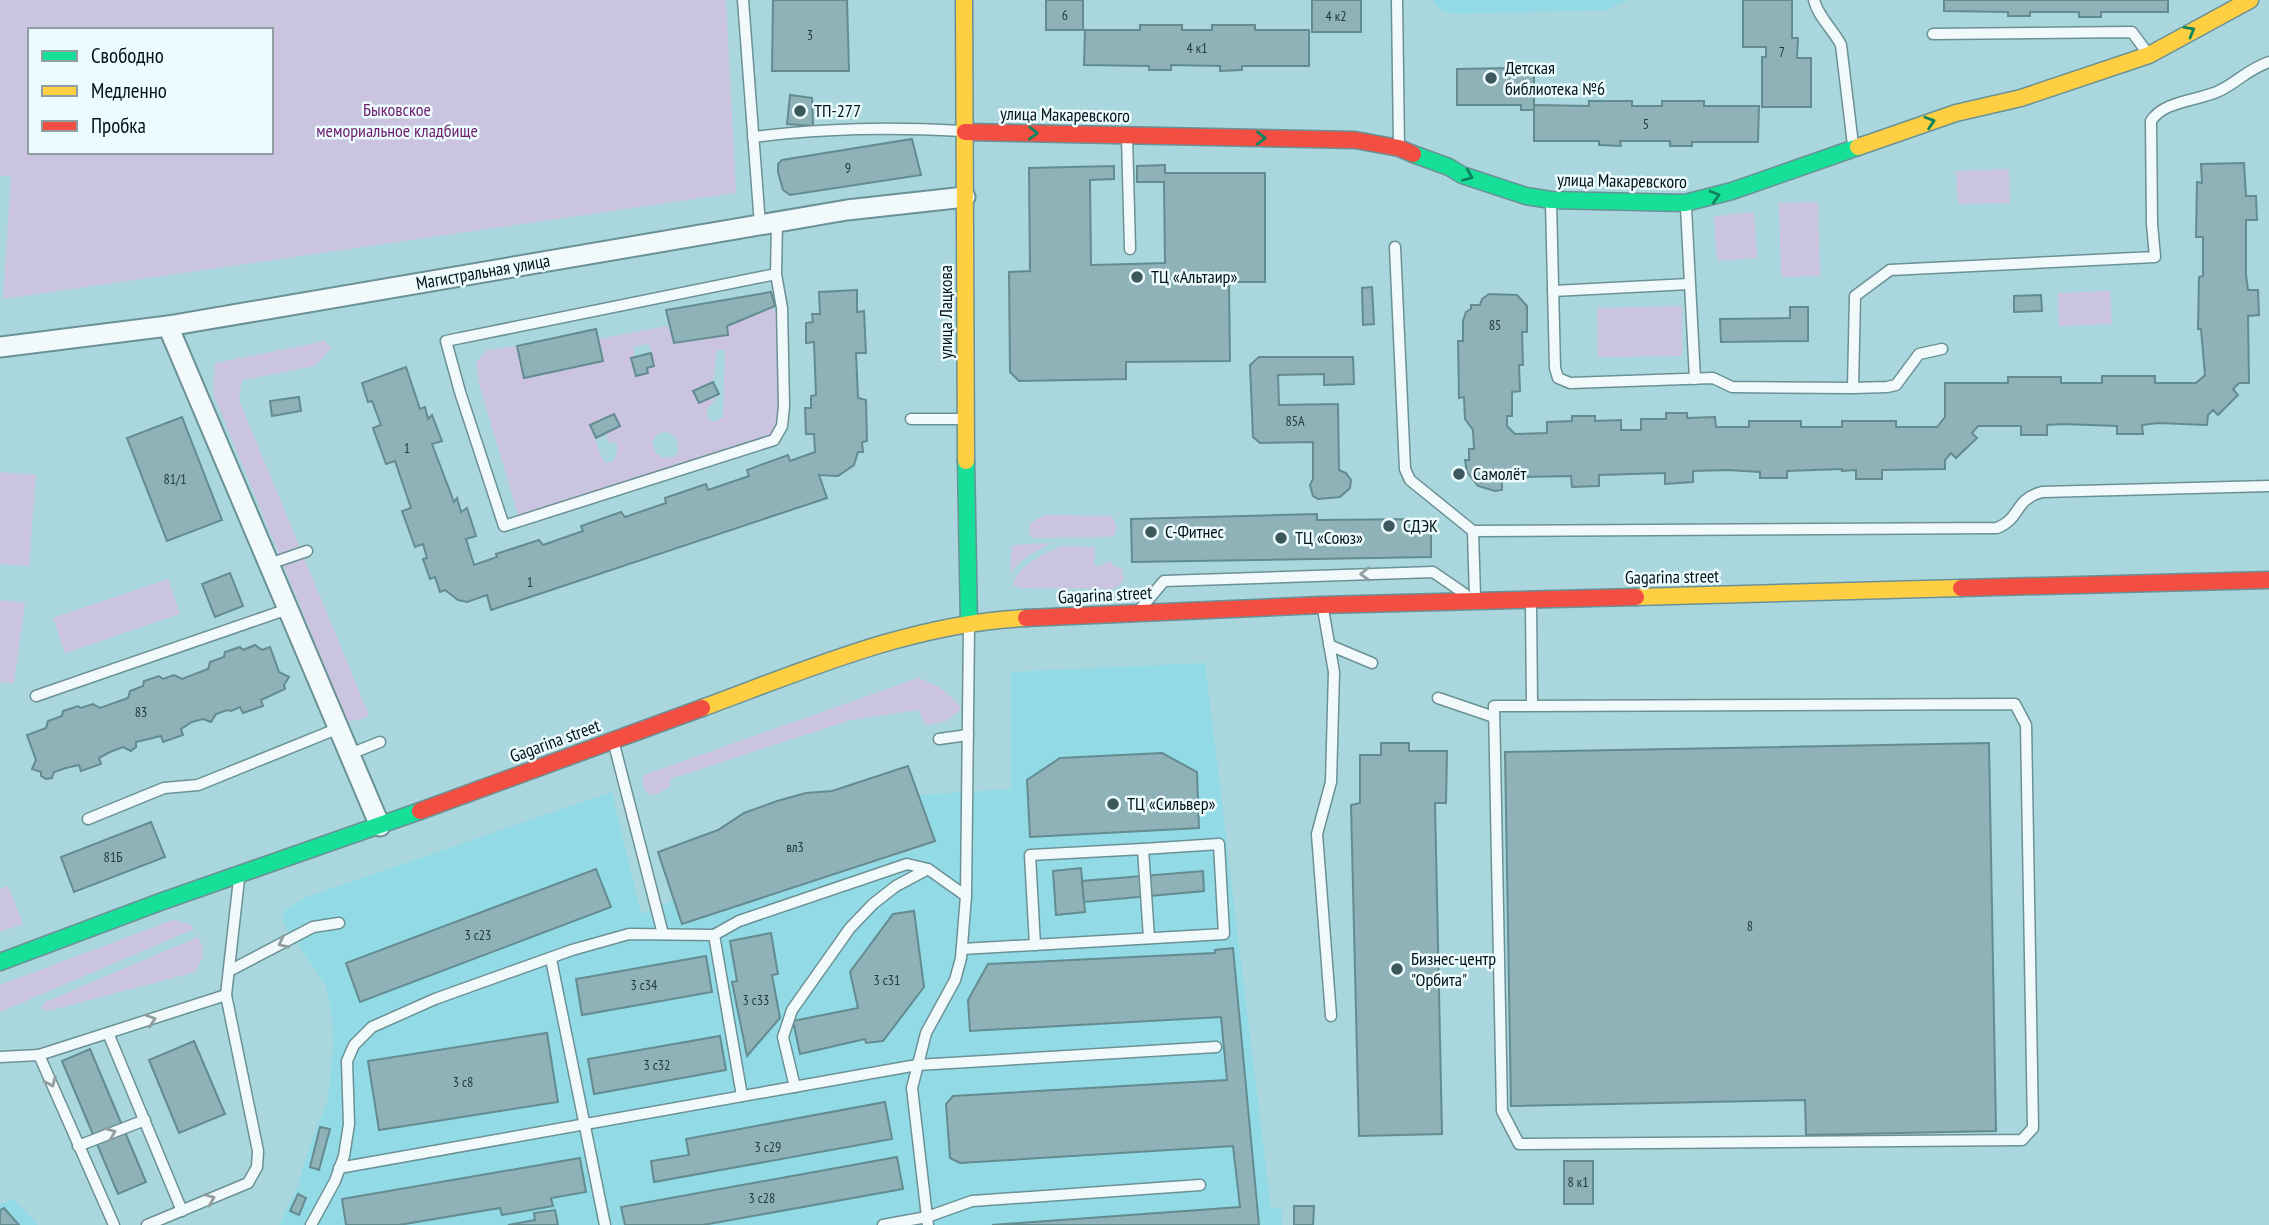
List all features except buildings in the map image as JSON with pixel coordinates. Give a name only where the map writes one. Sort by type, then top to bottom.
[{"type":"main road","name":"улица Лацкова","points":[[964,0],[966,548],[969,624]]},
{"type":"main road","name":"улица Макаревского","points":[[965,131],[1355,141],[1399,148],[1475,180],[1526,196],[1551,200],[1685,203],[1732,191],[1956,113],[2032,95],[2148,55],[2250,0]]},
{"type":"main road","name":"Gagarina street","points":[[0,962],[877,645],[969,624],[1138,612],[1322,605],[2269,580]]},
{"type":"street","name":"Магистральная улица","points":[[0,347],[168,326],[885,204],[965,197]]},
{"type":"street","points":[[168,326],[380,826]]},
{"type":"lane","points":[[743,0],[753,137],[782,308],[782,426],[774,440],[504,526],[446,341],[776,274]]},
{"type":"lane","points":[[1397,0],[1399,148]]},
{"type":"lane","points":[[1814,0],[1817,11],[1841,45],[1854,148]]},
{"type":"lane","points":[[1933,34],[2132,32],[2148,55]]},
{"type":"lane","points":[[1853,388],[1855,296],[1890,270],[2155,257],[2151,121],[2163,109],[2221,90],[2242,74],[2269,62]]},
{"type":"lane","points":[[753,137],[813,130],[904,127],[965,131]]},
{"type":"lane","points":[[1127,135],[1130,249]]},
{"type":"lane","points":[[1551,200],[1555,368],[1558,378],[1570,383],[1713,378],[1732,387],[1887,387],[1896,385],[1919,355],[1942,349]]},
{"type":"lane","points":[[1685,203],[1695,379]]},
{"type":"lane","points":[[1395,247],[1405,469],[1410,480],[1474,531],[1997,528],[2016,516],[2018,506],[2028,496],[2042,492],[2269,486]]},
{"type":"lane","points":[[1553,290],[1689,284]]},
{"type":"lane","points":[[911,419],[965,419]]},
{"type":"lane","points":[[1474,531],[1475,601]]},
{"type":"lane","points":[[269,564],[307,551]]},
{"type":"lane","points":[[1138,612],[1164,581],[1177,580],[1433,572],[1475,601]]},
{"type":"lane","points":[[1531,599],[1532,705]]},
{"type":"lane","points":[[1322,605],[1334,672],[1331,782],[1317,834],[1331,1016]]},
{"type":"lane","points":[[36,696],[288,608]]},
{"type":"lane","points":[[928,1221],[912,1088],[926,1033],[955,980],[962,949],[966,896],[969,624]]},
{"type":"lane","points":[[1329,645],[1372,663]]},
{"type":"lane","points":[[1438,698],[1494,717]]},
{"type":"lane","points":[[2015,704],[2026,725],[2033,1128],[2022,1140],[1519,1144],[1502,1111],[1494,706],[1532,705],[2015,704]]},
{"type":"lane","points":[[88,819],[164,788],[198,785],[339,728]]},
{"type":"lane","points":[[939,739],[968,735]]},
{"type":"lane","points":[[613,740],[663,934]]},
{"type":"lane","points":[[350,754],[380,742]]},
{"type":"lane","points":[[962,949],[1035,945],[1149,938],[1224,934],[1219,844],[1030,856],[1035,945]]},
{"type":"lane","points":[[1143,849],[1149,938]]},
{"type":"lane","points":[[311,1225],[335,1181],[349,1124],[347,1062],[354,1045],[372,1027],[435,999],[572,950],[629,934],[714,935],[739,920],[907,864],[928,869],[966,896]]},
{"type":"lane","points":[[795,1087],[783,1037],[792,1010],[849,928],[896,886],[928,869]]},
{"type":"lane","points":[[147,1225],[247,1183],[253,1176],[258,1160],[226,995],[239,875]]},
{"type":"lane","points":[[229,971],[313,927],[339,923]]},
{"type":"lane","points":[[714,935],[743,1096]]},
{"type":"lane","points":[[551,959],[605,1225]]},
{"type":"lane","points":[[0,1057],[39,1055],[226,995]]},
{"type":"lane","points":[[108,1034],[182,1210]]},
{"type":"lane","points":[[339,1168],[917,1065],[1216,1047]]},
{"type":"lane","points":[[39,1055],[114,1225]]},
{"type":"lane","points":[[78,1146],[145,1120]]},
{"type":"lane","points":[[883,1225],[928,1221],[972,1201],[1200,1185]]},
{"type":"shaded area","points":[[1432,0],[1629,0],[1605,10],[1455,14],[1442,11]]},
{"type":"shaded area","points":[[1205,663],[1271,1209],[1281,1207],[1282,1225],[279,1225],[298,1186],[328,1099],[333,1044],[326,986],[283,923],[284,911],[304,898],[612,792],[641,914],[674,900],[683,925],[934,843],[919,795],[1011,789],[1011,672]]},
{"type":"shaded area","points":[[13,1199],[38,1225],[0,1225],[0,1205]]},
{"type":"green space","name":"Быковское мемориальное кладбище","points":[[0,0],[726,0],[736,193],[3,299],[11,176],[0,176]]},
{"type":"green space","points":[[2009,169],[2010,203],[1958,204],[1956,171]]},
{"type":"green space","points":[[1818,202],[1820,276],[1781,277],[1779,203]]},
{"type":"green space","points":[[1754,212],[1757,258],[1717,261],[1714,216]]},
{"type":"green space","points":[[2110,291],[2112,324],[2059,326],[2058,293]]},
{"type":"green space","points":[[775,306],[773,312],[782,308],[784,406],[774,440],[520,521],[480,387],[476,363],[487,350],[517,346],[524,378],[598,339],[668,326],[674,343],[728,335],[727,326]],"holes":[[[649,344],[654,366],[647,368],[635,357],[633,347]],[[725,349],[723,417],[714,422],[709,419],[706,411],[719,394],[694,392],[713,382],[717,351]],[[614,414],[620,426],[606,433],[608,442],[617,443],[614,461],[605,463],[590,425]],[[667,432],[675,437],[678,452],[674,457],[663,458],[656,453],[652,442],[658,433]]]},
{"type":"green space","points":[[1682,306],[1682,356],[1598,357],[1597,308]]},
{"type":"green space","points":[[325,341],[331,348],[315,366],[242,380],[239,400],[369,715],[360,720],[347,721],[213,393],[215,363]]},
{"type":"green space","points":[[0,472],[36,475],[29,566],[0,564]]},
{"type":"green space","points":[[1049,515],[1111,516],[1116,531],[1114,536],[1109,537],[1033,538],[1029,534],[1030,524]]},
{"type":"green space","points":[[1052,543],[1023,560],[1010,575],[1012,545]]},
{"type":"green space","points":[[1061,546],[1095,547],[1094,565],[1099,566],[1110,561],[1116,567],[1122,568],[1124,579],[1113,589],[1020,588],[1013,585],[1026,566]]},
{"type":"green space","points":[[168,579],[180,614],[65,653],[53,618]]},
{"type":"green space","points":[[0,600],[25,603],[14,683],[0,682]]},
{"type":"green space","points":[[918,678],[943,690],[962,709],[946,721],[926,725],[918,710],[851,720],[670,779],[671,786],[657,794],[650,795],[644,789],[644,775]]},
{"type":"green space","points":[[8,886],[23,924],[0,932],[0,889]]},
{"type":"green space","points":[[173,920],[190,924],[194,929],[0,1012],[0,985]]},
{"type":"green space","points":[[198,937],[202,954],[195,972],[52,1010],[44,1011],[41,1008],[45,1002]]},
{"type":"traffic: fast","points":[[1413,154],[1449,167],[1462,175],[1526,196],[1551,200],[1685,203],[1732,191],[1858,147]]},
{"type":"traffic: fast","points":[[966,461],[969,624]]},
{"type":"traffic: fast","points":[[0,962],[160,902],[420,811]]},
{"type":"traffic: slow","points":[[964,0],[966,461]]},
{"type":"traffic: slow","points":[[1858,147],[1956,113],[2021,98],[2149,55],[2250,0]]},
{"type":"traffic: slow","points":[[1636,597],[1961,588]]},
{"type":"traffic: slow","points":[[702,708],[821,664],[902,638],[984,622],[1026,618]]},
{"type":"traffic: jam","points":[[965,132],[1355,140],[1399,148],[1413,154]]},
{"type":"traffic: jam","points":[[1961,588],[2269,580]]},
{"type":"traffic: jam","points":[[1026,618],[1322,605],[1636,597]]},
{"type":"traffic: jam","points":[[420,811],[702,708]]},
{"type":"place","name":"Детская библиотека №6","points":[[1491,78]]},
{"type":"place","name":"ТП-277","points":[[800,111]]},
{"type":"place","name":"ТЦ «Альтаир»","points":[[1137,277]]},
{"type":"place","name":"Самолёт","points":[[1459,474]]},
{"type":"place","name":"СДЭК","points":[[1389,526]]},
{"type":"place","name":"С-Фитнес","points":[[1151,532]]},
{"type":"place","name":"ТЦ «Союз»","points":[[1281,538]]},
{"type":"place","name":"ТЦ «Сильвер»","points":[[1113,804]]},
{"type":"place","name":"Бизнес-центр \"Орбита\"","points":[[1397,969]]}]
